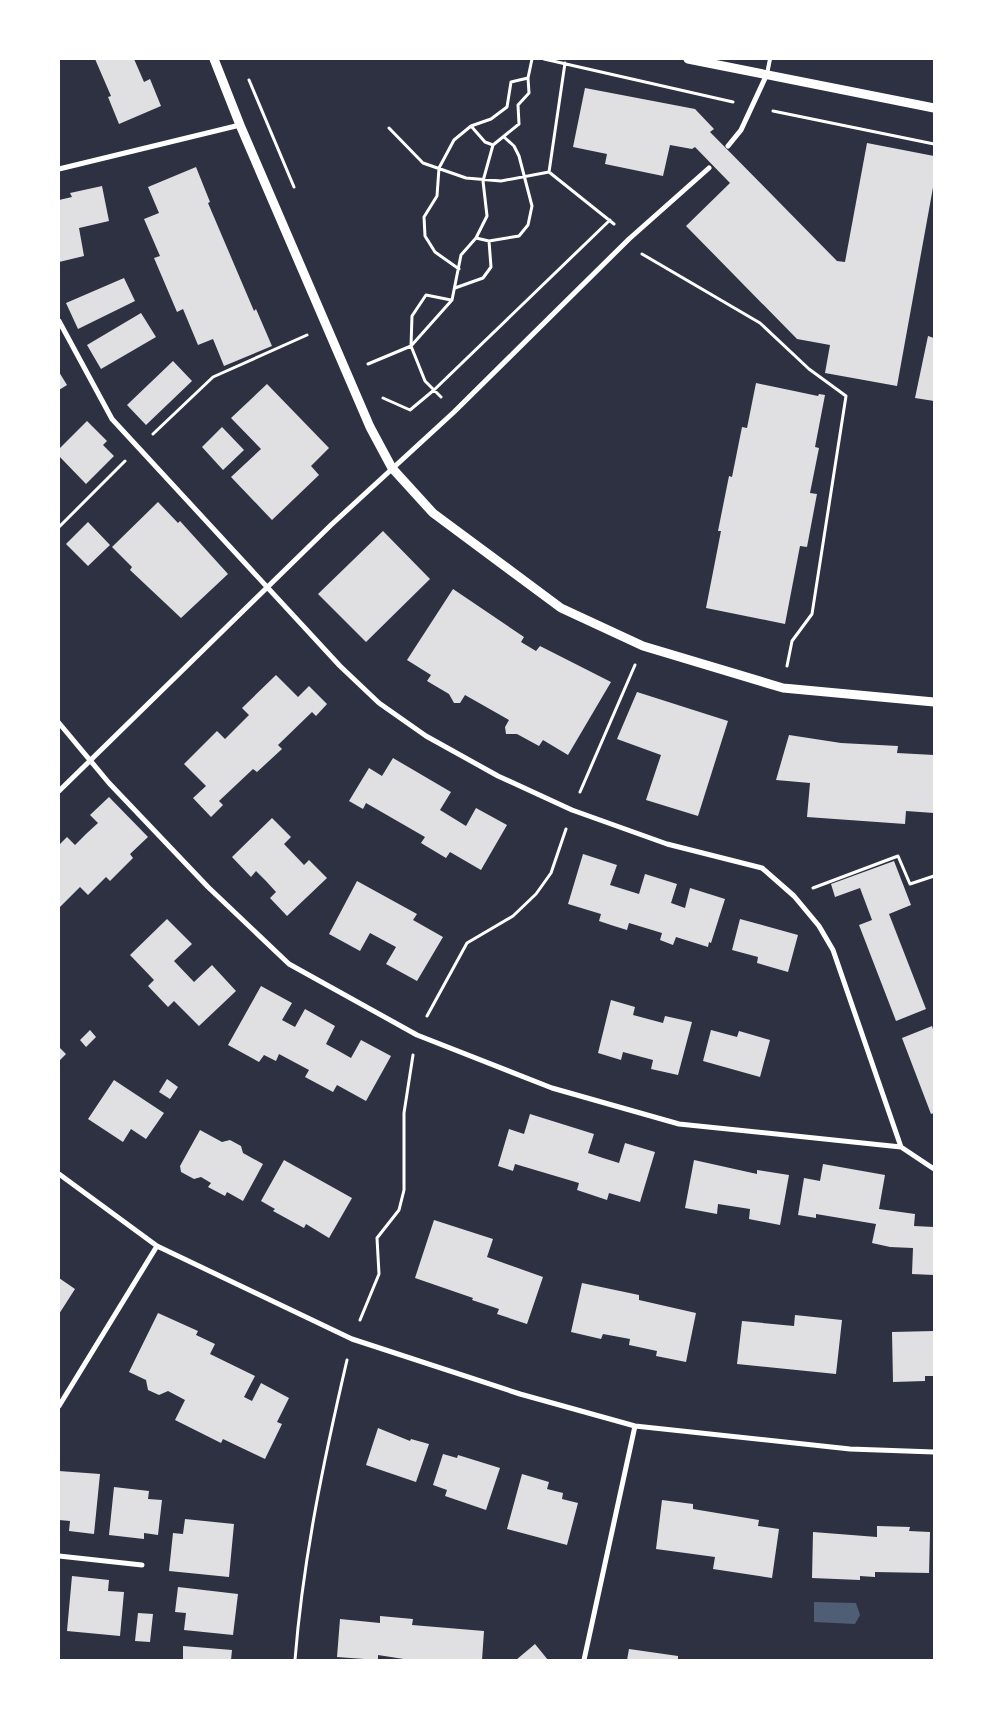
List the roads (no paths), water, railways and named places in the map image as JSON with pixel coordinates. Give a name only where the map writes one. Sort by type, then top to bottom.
[{"type":"street","points":[[214,59],[240,125],[370,427],[392,468],[433,514],[561,608],[643,646],[782,688],[934,702]]},
{"type":"street","points":[[688,59],[934,108]]},
{"type":"street","points":[[728,146],[741,130],[767,74]]},
{"type":"street","points":[[59,169],[240,125]]},
{"type":"street","points":[[59,790],[267,587],[454,412],[629,239],[709,168]]},
{"type":"street","points":[[59,320],[112,419],[340,666],[379,703],[426,736],[498,776],[572,810],[667,844],[762,868],[794,896],[820,926],[833,950],[901,1147]]},
{"type":"street","points":[[59,723],[91,759],[109,783],[208,887],[289,964],[417,1034],[552,1088],[679,1124],[901,1147],[934,1169]]},
{"type":"street","points":[[59,1174],[157,1246],[352,1340],[520,1394],[635,1426],[850,1449],[934,1452]]},
{"type":"street","points":[[59,1406],[157,1246]]},
{"type":"street","points":[[584,1660],[635,1426]]},
{"type":"street","points":[[59,1556],[142,1565]]},
{"type":"lane","points":[[767,74],[770,59]]},
{"type":"water","points":[[814,1602],[856,1603],[860,1615],[855,1624],[814,1622]]}]
